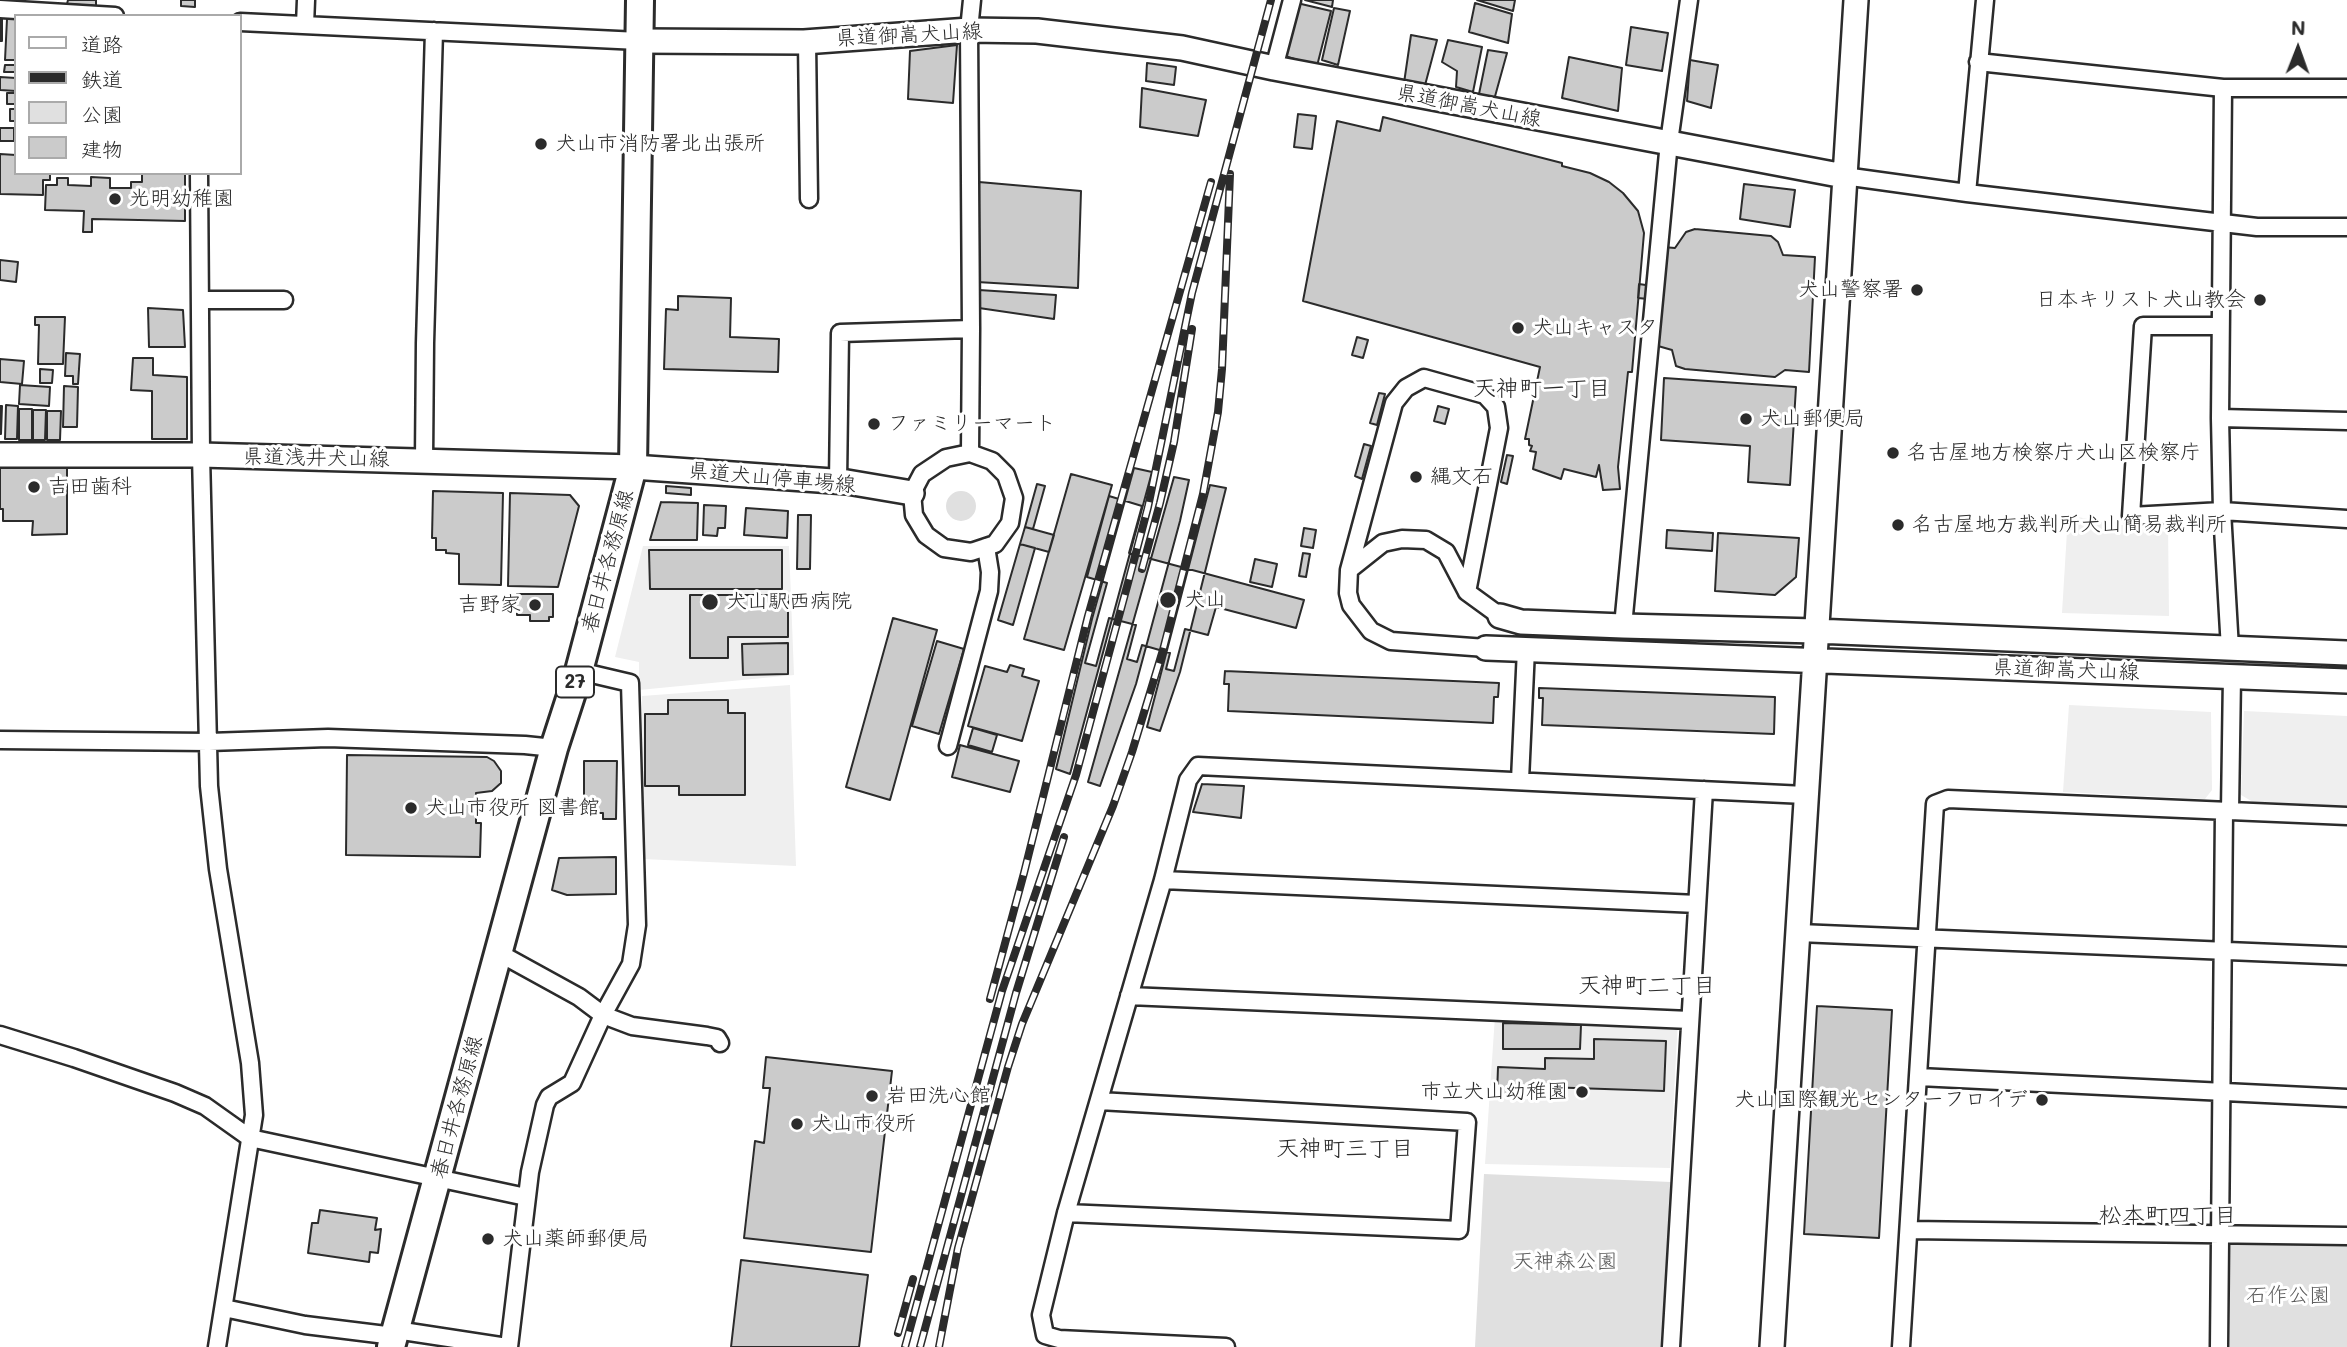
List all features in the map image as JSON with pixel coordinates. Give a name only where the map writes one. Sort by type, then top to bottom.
[{"type":"main road","name":"春日井各務原線","points":[[393,1338],[554,748],[579,671],[633,467],[640,0]]},
{"type":"main road","points":[[1772,1347],[1856,0]]},
{"type":"main road","name":"県道御嵩犬山線","points":[[639,41],[807,41],[969,30],[1037,31],[1182,48],[1274,68],[1843,176]]},
{"type":"main road","name":"県道浅井犬山線","points":[[0,455],[201,455],[633,467]]},
{"type":"main road","name":"県道犬山停車場線","points":[[633,467],[838,482],[912,493]]},
{"type":"main road","name":"県道御嵩犬山線","points":[[1500,616],[1521,622],[2347,653]]},
{"type":"main road","name":"県道御嵩犬山線","points":[[1486,648],[2347,681]]},
{"type":"street","points":[[305,25],[306,0]]},
{"type":"street","points":[[970,453],[969,30],[972,0]]},
{"type":"street","points":[[1274,68],[1292,0]]},
{"type":"street","points":[[1967,193],[1985,0]]},
{"type":"street","points":[[1623,626],[1684,1]]},
{"type":"street","points":[[0,9],[82,14]]},
{"type":"street","points":[[242,22],[639,41]]},
{"type":"street","points":[[424,460],[434,31]]},
{"type":"street","points":[[807,41],[809,199]]},
{"type":"street","points":[[1978,62],[2223,88],[2347,88]]},
{"type":"street","points":[[2223,88],[2220,418],[2230,649]]},
{"type":"street","points":[[199,175],[201,455],[209,786],[218,869],[253,1086],[254,1115],[218,1347]]},
{"type":"street","points":[[1843,176],[2257,227],[2347,227]]},
{"type":"street","points":[[200,300],[284,300]]},
{"type":"street","points":[[2220,326],[2143,326],[2131,516],[2222,512],[2347,519]]},
{"type":"street","points":[[838,482],[840,333],[971,329]]},
{"type":"street","points":[[1467,592],[1499,428],[1496,407],[1485,395],[1424,378],[1406,388],[1394,403],[1349,570],[1348,593],[1351,605],[1371,631],[1391,640],[1486,648]]},
{"type":"street","points":[[2220,418],[2347,421]]},
{"type":"street","points":[[970,453],[992,461],[1006,475],[1014,498],[1010,523],[995,544],[971,552],[944,548],[926,535],[914,515],[912,493],[922,474],[946,458],[970,453]]},
{"type":"street","points":[[1349,570],[1383,542],[1402,539],[1426,540],[1446,552],[1467,592],[1500,616]]},
{"type":"street","points":[[948,746],[989,591],[985,547]]},
{"type":"street","points":[[1520,780],[1525,649]]},
{"type":"street","points":[[224,1308],[304,1325],[393,1338],[508,1347],[526,1197],[545,1104],[550,1097],[572,1083],[603,1015],[631,964],[637,925],[630,683],[579,671]]},
{"type":"street","points":[[2219,1347],[2222,950],[2232,676]]},
{"type":"street","points":[[0,740],[209,742],[328,738],[554,748]]},
{"type":"street","points":[[1226,1347],[1059,1339],[1045,1335],[1041,1315],[1066,1213],[1163,880],[1188,779],[1198,766],[1805,795]]},
{"type":"street","points":[[1671,1347],[1704,790]]},
{"type":"street","points":[[1901,1347],[1936,804],[1948,799],[2347,817]]},
{"type":"street","points":[[1163,880],[1697,904]]},
{"type":"street","points":[[1799,933],[2347,956]]},
{"type":"street","points":[[499,953],[579,998],[603,1015],[632,1027],[708,1035],[717,1038],[720,1043]]},
{"type":"street","points":[[1129,996],[1690,1020]]},
{"type":"street","points":[[0,1035],[175,1093],[205,1106],[250,1138],[526,1197]]},
{"type":"street","points":[[1919,1077],[2347,1098]]},
{"type":"street","points":[[1066,1213],[1458,1230],[1467,1122],[1099,1101]]},
{"type":"street","points":[[1910,1230],[2347,1236]]},
{"type":"shaded area","points":[[2068,515],[2118,525],[2168,524],[2169,616],[2062,613]]},
{"type":"shaded area","name":"犬山駅西病院","points":[[643,546],[789,546],[794,675],[639,690],[639,662],[615,657]]},
{"type":"shaded area","points":[[790,685],[796,866],[643,859],[642,696]]},
{"type":"shaded area","points":[[2069,705],[2211,712],[2212,790],[2205,799],[2063,792]]},
{"type":"shaded area","points":[[2244,711],[2347,716],[2347,807],[2253,802],[2241,795]]},
{"type":"shaded area","name":"市立犬山幼稚園","points":[[1495,1016],[1678,1020],[1670,1168],[1485,1164]]},
{"type":"green space","points":[[961,491],[972,495],[976,506],[972,517],[961,521],[950,517],[946,506],[950,495]]},
{"type":"green space","name":"天神森公園","points":[[1484,1174],[1671,1182],[1661,1347],[1475,1347]]},
{"type":"green space","name":"石作公園","points":[[2230,1244],[2347,1246],[2347,1347],[2230,1347]]},
{"type":"building","points":[[68,0],[96,0],[96,6],[67,4]]},
{"type":"building","points":[[181,0],[195,0],[195,7],[181,6]]},
{"type":"building","points":[[1305,0],[1333,0],[1332,7]]},
{"type":"building","points":[[1477,0],[1515,0],[1513,11]]},
{"type":"building","points":[[1297,3],[1331,11],[1317,66],[1285,56]]},
{"type":"building","points":[[1475,3],[1512,14],[1508,43],[1469,32]]},
{"type":"building","points":[[1334,8],[1350,11],[1338,65],[1322,60]]},
{"type":"building","points":[[2,18],[2,41],[0,41]]},
{"type":"building","points":[[7,19],[14,19],[14,60],[5,60]]},
{"type":"building","points":[[1631,27],[1668,33],[1662,71],[1626,65]]},
{"type":"building","points":[[1411,35],[1437,40],[1424,89],[1404,83]]},
{"type":"building","points":[[1448,40],[1482,47],[1473,92],[1456,87],[1457,71],[1442,62]]},
{"type":"building","points":[[957,45],[953,103],[908,99],[910,51]]},
{"type":"building","points":[[1488,50],[1507,53],[1494,100],[1479,94]]},
{"type":"building","points":[[1569,57],[1622,68],[1618,111],[1562,98]]},
{"type":"building","points":[[1690,60],[1718,65],[1711,108],[1687,101]]},
{"type":"building","points":[[1147,63],[1176,67],[1174,85],[1146,81]]},
{"type":"building","points":[[5,65],[14,65],[14,72],[4,72]]},
{"type":"building","points":[[0,77],[14,78],[14,91],[0,90]]},
{"type":"building","points":[[1142,88],[1206,100],[1198,136],[1140,127]]},
{"type":"building","points":[[7,93],[14,93],[14,104],[7,104]]},
{"type":"building","points":[[10,109],[14,109],[14,121],[10,121]]},
{"type":"building","points":[[1298,114],[1316,116],[1312,149],[1294,147]]},
{"type":"building","name":"犬山キャスタ","points":[[1383,117],[1562,163],[1562,166],[1590,173],[1609,182],[1623,193],[1638,211],[1644,233],[1632,372],[1628,372],[1618,467],[1620,489],[1603,490],[1599,465],[1596,477],[1564,469],[1561,479],[1533,469],[1536,452],[1530,451],[1532,446],[1529,445],[1529,439],[1525,439],[1540,367],[1303,301],[1337,121],[1380,131]]},
{"type":"building","points":[[0,128],[14,128],[14,141],[0,141]]},
{"type":"building","points":[[0,154],[14,155],[14,175],[50,175],[50,180],[43,180],[43,195],[0,194]]},
{"type":"building","name":"光明幼稚園","points":[[142,175],[185,175],[185,221],[92,219],[92,232],[83,232],[84,211],[45,210],[46,185],[57,185],[57,178],[68,178],[68,185],[91,186],[91,177],[110,178],[110,188],[131,188],[131,182],[142,182]]},
{"type":"building","points":[[979,182],[1081,191],[1078,288],[977,282]]},
{"type":"building","points":[[1744,184],[1795,190],[1790,227],[1740,219]]},
{"type":"building","points":[[1695,229],[1771,236],[1778,242],[1783,255],[1815,257],[1809,372],[1785,370],[1775,377],[1685,369],[1676,366],[1672,350],[1658,346],[1661,310],[1657,309],[1663,247],[1675,248],[1686,232]]},
{"type":"building","points":[[0,260],[18,262],[16,282],[0,280]]},
{"type":"building","points":[[1639,284],[1659,287],[1658,300],[1638,298]]},
{"type":"building","points":[[979,290],[1056,295],[1054,319],[979,308]]},
{"type":"building","points":[[678,296],[731,298],[730,337],[779,339],[778,372],[664,369],[666,309],[678,310]]},
{"type":"building","points":[[148,308],[183,310],[185,347],[149,347]]},
{"type":"building","points":[[35,317],[65,317],[63,364],[38,364],[39,325],[35,325]]},
{"type":"building","points":[[1357,337],[1368,340],[1363,358],[1352,355]]},
{"type":"building","points":[[66,353],[80,354],[78,384],[73,384],[73,376],[65,376]]},
{"type":"building","points":[[133,358],[153,358],[153,375],[187,377],[187,439],[152,439],[152,391],[131,390]]},
{"type":"building","points":[[0,359],[24,361],[22,384],[0,382]]},
{"type":"building","points":[[40,369],[53,370],[52,383],[40,383]]},
{"type":"building","points":[[1664,378],[1796,387],[1790,485],[1748,482],[1750,446],[1661,440]]},
{"type":"building","points":[[20,385],[50,387],[49,406],[19,404]]},
{"type":"building","points":[[64,386],[78,387],[77,427],[63,427]]},
{"type":"building","points":[[1379,393],[1385,394],[1377,425],[1370,423]]},
{"type":"building","points":[[6,405],[18,406],[17,439],[5,439]]},
{"type":"building","points":[[2,406],[1,434],[0,434]]},
{"type":"building","points":[[1438,406],[1449,409],[1445,424],[1434,421]]},
{"type":"building","points":[[19,409],[32,409],[32,440],[19,440]]},
{"type":"building","points":[[33,410],[46,410],[45,440],[33,440]]},
{"type":"building","points":[[47,411],[61,411],[60,440],[47,440]]},
{"type":"building","points":[[1364,444],[1371,446],[1362,479],[1355,476]]},
{"type":"building","points":[[1507,455],[1513,456],[1507,484],[1501,482]]},
{"type":"building","name":"吉田歯科","points":[[0,465],[67,466],[67,534],[32,535],[33,521],[3,521],[3,509],[0,509]]},
{"type":"building","points":[[1134,468],[1152,472],[1070,774],[1056,769],[1092,619]]},
{"type":"building","points":[[1071,474],[1112,485],[1064,650],[1024,639]]},
{"type":"building","points":[[1174,477],[1189,480],[1180,521],[1136,684],[1100,786],[1088,782]]},
{"type":"building","points":[[1037,484],[1045,486],[1033,529],[1025,527]]},
{"type":"building","points":[[1210,485],[1226,488],[1180,672],[1160,731],[1147,727]]},
{"type":"building","points":[[666,486],[691,488],[691,495],[666,493]]},
{"type":"building","points":[[433,491],[503,493],[501,585],[459,584],[459,554],[436,550],[436,538],[432,538]]},
{"type":"building","points":[[510,493],[570,495],[579,506],[558,587],[508,586]]},
{"type":"building","name":"犬山","points":[[1109,496],[1142,506],[1129,553],[1304,600],[1296,628],[1216,607],[1208,635],[1185,629],[1174,671],[1166,669],[1170,653],[1142,645],[1137,662],[1127,659],[1136,625],[1109,618],[1096,666],[1085,663],[1107,583],[1087,577]]},
{"type":"building","points":[[661,502],[698,503],[697,540],[650,540]]},
{"type":"building","points":[[704,505],[726,506],[725,528],[718,528],[717,536],[703,535]]},
{"type":"building","points":[[746,508],[788,511],[787,538],[744,535]]},
{"type":"building","points":[[798,515],[811,515],[810,569],[797,569]]},
{"type":"building","points":[[1025,527],[1054,535],[1049,552],[1020,544]]},
{"type":"building","points":[[1304,528],[1316,530],[1313,548],[1301,546]]},
{"type":"building","points":[[1667,530],[1713,533],[1712,551],[1666,548]]},
{"type":"building","points":[[1718,533],[1799,538],[1796,577],[1775,595],[1715,591]]},
{"type":"building","points":[[1020,544],[1035,548],[1013,625],[998,620]]},
{"type":"building","points":[[649,550],[782,550],[782,589],[650,589]]},
{"type":"building","points":[[1303,553],[1310,554],[1306,577],[1299,576]]},
{"type":"building","points":[[1255,559],[1277,564],[1272,587],[1250,582]]},
{"type":"building","name":"吉野家","points":[[517,594],[553,594],[553,617],[549,617],[549,621],[530,621],[530,615],[517,615]]},
{"type":"building","points":[[690,595],[788,595],[788,637],[728,637],[728,658],[690,658]]},
{"type":"building","points":[[893,618],[937,630],[890,800],[846,787]]},
{"type":"building","points":[[937,641],[964,649],[939,734],[912,726]]},
{"type":"building","points":[[788,643],[788,674],[743,675],[742,644]]},
{"type":"building","points":[[1010,665],[1024,669],[1022,676],[1039,681],[1022,741],[968,726],[985,666],[1007,672]]},
{"type":"building","points":[[1225,671],[1499,683],[1498,697],[1494,697],[1493,723],[1228,711],[1229,684],[1224,684]]},
{"type":"building","points":[[1539,688],[1775,697],[1774,734],[1542,725],[1543,698],[1539,698]]},
{"type":"building","points":[[668,700],[728,700],[728,713],[745,713],[745,795],[679,795],[679,786],[645,786],[645,714],[668,714]]},
{"type":"building","points":[[973,728],[997,735],[992,752],[968,745]]},
{"type":"building","points":[[960,745],[1019,761],[1010,792],[952,777]]},
{"type":"building","name":"犬山市役所 図書館","points":[[347,755],[487,757],[494,761],[501,771],[501,783],[492,791],[476,793],[476,823],[481,823],[480,857],[346,855]]},
{"type":"building","points":[[584,761],[617,761],[616,819],[603,819],[603,813],[584,813]]},
{"type":"building","points":[[1202,784],[1244,786],[1241,818],[1193,812]]},
{"type":"building","points":[[616,857],[616,894],[567,895],[552,890],[559,858]]},
{"type":"building","points":[[1817,1006],[1892,1010],[1879,1238],[1804,1234]]},
{"type":"building","points":[[1503,1023],[1581,1025],[1580,1049],[1503,1049]]},
{"type":"building","points":[[1594,1039],[1666,1041],[1664,1091],[1545,1087],[1544,1097],[1497,1095],[1498,1067],[1545,1069],[1545,1058],[1594,1059]]},
{"type":"building","points":[[766,1057],[892,1071],[871,1252],[744,1238],[755,1141],[764,1143],[770,1088],[763,1088]]},
{"type":"building","points":[[320,1210],[377,1218],[375,1230],[381,1229],[378,1253],[370,1252],[369,1262],[308,1253],[312,1223],[318,1223]]},
{"type":"building","points":[[741,1260],[868,1275],[859,1347],[731,1347]]},
{"type":"railway","points":[[905,1347],[1002,991],[1076,775],[1148,507],[1192,293],[1271,0]]},
{"type":"railway","points":[[939,1347],[958,1248],[1008,1067],[1022,1024],[1113,806],[1132,752],[1163,650],[1203,494],[1218,412],[1222,369],[1230,174]]},
{"type":"railway","points":[[990,999],[1088,616],[1211,182]]},
{"type":"railway","points":[[1142,569],[1174,442],[1192,329]]},
{"type":"railway","points":[[920,1347],[1016,993],[1064,837]]},
{"type":"railway","points":[[898,1333],[913,1279]]},
{"type":"place","name":"犬山市消防署北出張所","points":[[541,144]]},
{"type":"place","name":"光明幼稚園","points":[[115,199]]},
{"type":"place","name":"犬山警察署","points":[[1917,290]]},
{"type":"place","name":"日本キリスト犬山教会","points":[[2260,300]]},
{"type":"place","name":"犬山キャスタ","points":[[1518,328]]},
{"type":"place","name":"犬山郵便局","points":[[1746,419]]},
{"type":"place","name":"ファミリーマート","points":[[874,424]]},
{"type":"place","name":"名古屋地方検察庁犬山区検察庁","points":[[1893,453]]},
{"type":"place","name":"縄文石","points":[[1416,477]]},
{"type":"place","name":"吉田歯科","points":[[34,487]]},
{"type":"place","name":"名古屋地方裁判所犬山簡易裁判所","points":[[1898,525]]},
{"type":"place","name":"犬山","points":[[1168,600]]},
{"type":"place","name":"犬山駅西病院","points":[[710,602]]},
{"type":"place","name":"吉野家","points":[[535,605]]},
{"type":"place","name":"犬山市役所 図書館","points":[[411,808]]},
{"type":"place","name":"市立犬山幼稚園","points":[[1582,1092]]},
{"type":"place","name":"岩田洗心館","points":[[872,1096]]},
{"type":"place","name":"犬山国際観光センターフロイデ","points":[[2042,1100]]},
{"type":"place","name":"犬山市役所","points":[[797,1124]]},
{"type":"place","name":"犬山薬師郵便局","points":[[488,1239]]},
{"type":"district","name":"天神町一丁目","points":[[1542,389]]},
{"type":"district","name":"天神町二丁目","points":[[1647,986]]},
{"type":"district","name":"天神町三丁目","points":[[1345,1149]]},
{"type":"district","name":"松本町四丁目","points":[[2168,1216]]}]
